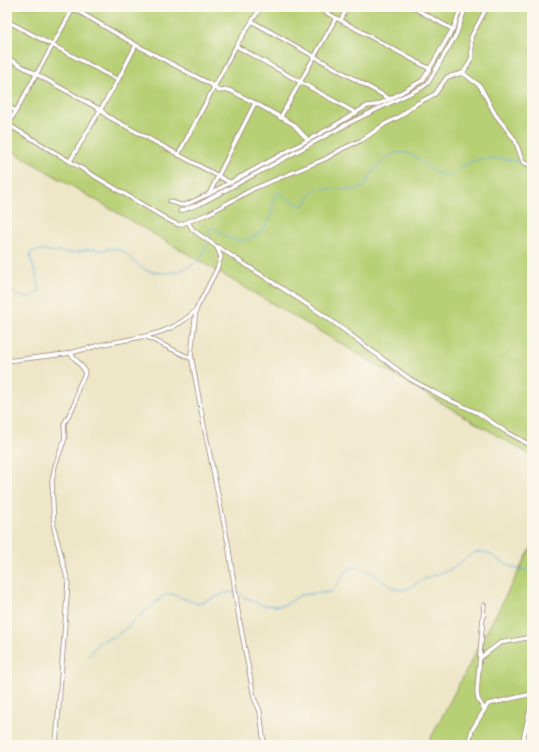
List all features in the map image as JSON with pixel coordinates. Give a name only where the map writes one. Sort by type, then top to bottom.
[{"type":"street","points":[[308,140],[293,124],[280,118],[255,102],[229,90],[219,91],[214,86],[136,45],[73,7],[53,46],[8,124],[175,224],[188,222],[208,214],[253,189],[318,163],[362,140],[416,104],[435,94],[447,77],[463,73],[472,57],[471,37],[487,7]]},
{"type":"street","points":[[178,155],[236,46],[253,22],[261,7]]},
{"type":"street","points":[[316,7],[430,69]]},
{"type":"street","points":[[340,20],[347,7]]},
{"type":"street","points":[[412,7],[452,29]]},
{"type":"street","points":[[180,211],[200,204],[367,106],[376,105],[390,99],[421,82],[430,69],[452,29],[461,7]]},
{"type":"street","points":[[170,201],[180,205],[185,204],[233,184],[335,131],[418,91],[428,83],[456,34],[464,12],[468,7]]},
{"type":"street","points":[[280,118],[336,18]]},
{"type":"street","points":[[7,22],[118,80]]},
{"type":"street","points":[[253,22],[394,102]]},
{"type":"street","points":[[70,161],[101,110],[136,45]]},
{"type":"street","points":[[236,46],[356,113]]},
{"type":"street","points":[[7,58],[101,110],[107,116],[233,184]]},
{"type":"street","points":[[463,73],[480,86],[494,114],[515,140],[523,162],[532,166]]},
{"type":"street","points":[[401,93],[403,98]]},
{"type":"street","points":[[209,194],[255,102]]},
{"type":"street","points":[[7,106],[16,111]]},
{"type":"street","points":[[332,127],[335,131]]},
{"type":"street","points":[[188,222],[193,230],[217,247],[325,316],[410,379],[445,398],[478,413],[505,432],[532,446]]},
{"type":"street","points":[[217,247],[221,257],[220,261],[196,310],[192,358],[204,426],[228,543],[239,618],[254,698],[260,711],[264,745]]},
{"type":"street","points":[[7,361],[70,353],[106,344],[147,337],[174,326],[186,319],[196,310]]},
{"type":"street","points":[[147,337],[192,358]]},
{"type":"street","points":[[56,745],[68,582],[54,528],[52,481],[64,438],[64,424],[75,404],[78,388],[85,374],[84,369],[70,353]]},
{"type":"street","points":[[526,442],[532,442]]},
{"type":"street","points":[[484,605],[477,692],[478,699],[484,709]]},
{"type":"street","points":[[480,658],[500,643],[532,637]]},
{"type":"street","points":[[468,745],[472,730],[488,704],[532,694]]},
{"type":"street","points":[[522,745],[532,700]]},
{"type":"green space","points":[[7,7],[532,7],[532,456],[7,148]]},
{"type":"green space","points":[[532,546],[532,745],[427,745]]},
{"type":"waterway","points":[[208,238],[210,229],[213,227],[229,238],[237,241],[249,239],[255,236],[269,222],[274,199],[277,193],[281,193],[289,200],[303,206],[311,194],[317,190],[350,190],[363,188],[382,161],[396,153],[412,155],[433,171],[443,175],[452,174],[470,162],[482,159],[496,158],[522,162]]},
{"type":"waterway","points":[[7,280],[10,288],[16,295],[30,297],[39,292],[39,284],[30,254],[33,251],[42,250],[70,253],[91,249],[117,249],[128,255],[144,269],[163,273],[182,270],[190,266],[204,253],[207,244]]},
{"type":"waterway","points":[[89,656],[99,642],[116,636],[165,595],[172,594],[198,604],[225,593],[235,592],[261,605],[278,606],[287,604],[300,595],[330,592],[338,584],[348,569],[357,568],[373,573],[391,586],[403,590],[421,580],[453,568],[468,556],[479,552],[491,555],[511,567],[525,570],[532,568]]}]
